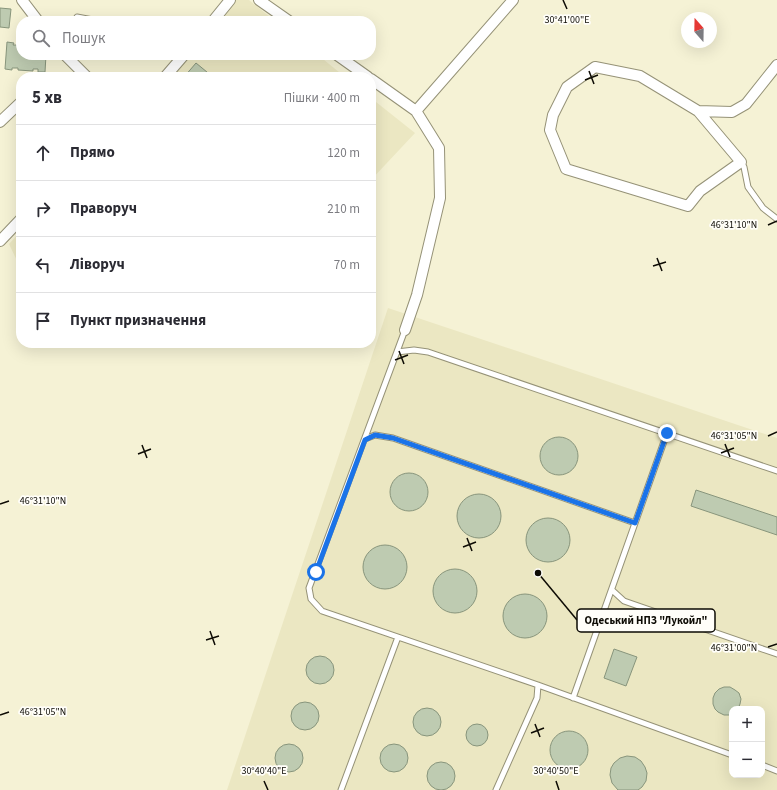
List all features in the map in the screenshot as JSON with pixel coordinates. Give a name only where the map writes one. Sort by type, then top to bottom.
[{"type":"street","points":[[22,0],[34,16]]},
{"type":"street","points":[[217,16],[230,0]]},
{"type":"street","points":[[259,0],[282,16]]},
{"type":"street","points":[[416,111],[513,0]]},
{"type":"street","points":[[71,60],[82,72]]},
{"type":"street","points":[[169,72],[180,60]]},
{"type":"street","points":[[344,60],[361,72]]},
{"type":"street","points":[[698,111],[732,112],[746,104],[777,65]]},
{"type":"street","points":[[595,67],[640,76],[698,111],[741,162],[700,191],[688,206],[566,169],[550,130],[553,115],[567,86],[595,67]]},
{"type":"street","points":[[376,83],[416,111],[439,148],[440,198],[417,295],[405,330]]},
{"type":"street","points":[[0,122],[16,107]]},
{"type":"street","points":[[0,241],[16,224]]},
{"type":"lane","points":[[741,162],[744,167],[748,187],[763,208],[777,219]]},
{"type":"lane","points":[[405,330],[309,588],[311,599],[322,611],[538,685],[729,754]]},
{"type":"lane","points":[[397,352],[414,350],[428,352],[777,471]]},
{"type":"lane","points":[[573,698],[667,433]]},
{"type":"lane","points":[[365,440],[375,435],[393,438],[635,523]]},
{"type":"lane","points":[[612,590],[624,601],[777,654]]},
{"type":"lane","points":[[341,790],[398,637]]},
{"type":"lane","points":[[496,790],[537,698],[538,685]]},
{"type":"lane","points":[[765,767],[777,771]]},
{"type":"shaded area","points":[[235,0],[249,0],[269,16],[221,16]]},
{"type":"shaded area","points":[[184,60],[324,60],[339,72],[174,72]]},
{"type":"shaded area","points":[[376,102],[415,133],[376,175]]},
{"type":"shaded area","points":[[16,236],[16,259],[9,244]]},
{"type":"shaded area","points":[[388,308],[777,438],[777,790],[227,790],[375,348],[376,348]]},
{"type":"building","points":[[0,8],[11,9],[9,28],[0,27]]},
{"type":"building","points":[[7,42],[14,43],[13,45],[16,45],[16,60],[46,60],[45,72],[38,72],[38,69],[33,69],[33,71],[18,70],[18,68],[12,68],[12,70],[5,69]]},
{"type":"building","points":[[196,63],[207,72],[188,72]]},
{"type":"building","points":[[555,437],[563,437],[573,442],[577,449],[577,463],[573,470],[563,475],[555,475],[545,470],[543,467],[540,460],[540,452],[545,442],[548,440]]},
{"type":"building","points":[[409,473],[419,476],[425,482],[428,492],[425,502],[419,508],[409,511],[399,508],[393,502],[390,492],[393,482],[399,476]]},
{"type":"building","points":[[696,490],[777,517],[777,535],[691,506]]},
{"type":"building","points":[[479,494],[491,498],[497,504],[501,516],[497,528],[491,534],[479,538],[467,534],[461,528],[457,516],[461,504],[467,498]]},
{"type":"building","points":[[548,518],[560,522],[566,528],[570,540],[566,552],[560,558],[548,562],[536,558],[530,552],[526,540],[530,528],[536,522]]},
{"type":"building","points":[[385,545],[397,549],[403,555],[407,567],[403,579],[397,585],[385,589],[373,585],[367,579],[363,567],[367,555],[373,549]]},
{"type":"building","points":[[455,569],[467,573],[473,579],[477,591],[473,603],[467,609],[455,613],[443,609],[437,603],[433,591],[437,579],[443,573]]},
{"type":"building","points":[[525,594],[537,598],[543,604],[547,616],[543,628],[537,634],[525,638],[513,634],[507,628],[503,616],[507,604],[513,598]]},
{"type":"building","points":[[614,649],[637,657],[626,686],[604,678]]},
{"type":"building","points":[[320,656],[330,660],[334,670],[330,680],[320,684],[310,680],[306,670],[310,660]]},
{"type":"building","points":[[730,687],[739,693],[741,699],[739,706],[729,706],[729,715],[724,715],[718,712],[713,704],[715,693],[719,689]]},
{"type":"building","points":[[305,702],[315,706],[319,716],[315,726],[305,730],[295,726],[291,716],[295,706]]},
{"type":"building","points":[[427,708],[437,712],[441,722],[437,732],[427,736],[417,732],[413,722],[417,712]]},
{"type":"building","points":[[477,724],[481,725],[487,731],[487,739],[481,745],[477,746],[473,745],[467,739],[466,735],[467,731],[473,725]]},
{"type":"building","points":[[569,731],[582,737],[588,750],[582,763],[569,769],[556,763],[550,750],[556,737]]},
{"type":"building","points":[[289,744],[299,748],[303,758],[299,768],[289,772],[279,768],[275,758],[279,748]]},
{"type":"building","points":[[394,744],[404,748],[408,758],[404,768],[394,772],[384,768],[380,758],[384,748]]},
{"type":"building","points":[[627,756],[635,757],[641,761],[647,773],[646,781],[638,790],[618,790],[612,783],[610,775],[611,768],[620,758]]},
{"type":"building","points":[[441,762],[451,766],[455,776],[451,786],[441,790],[431,786],[427,776],[431,766]]},
{"type":"place","name":"Одеський НПЗ \"Лукойл\"","points":[[538,573]]},
{"type":"route","points":[[316,572],[365,440],[375,435],[393,438],[635,523],[667,433]]}]
